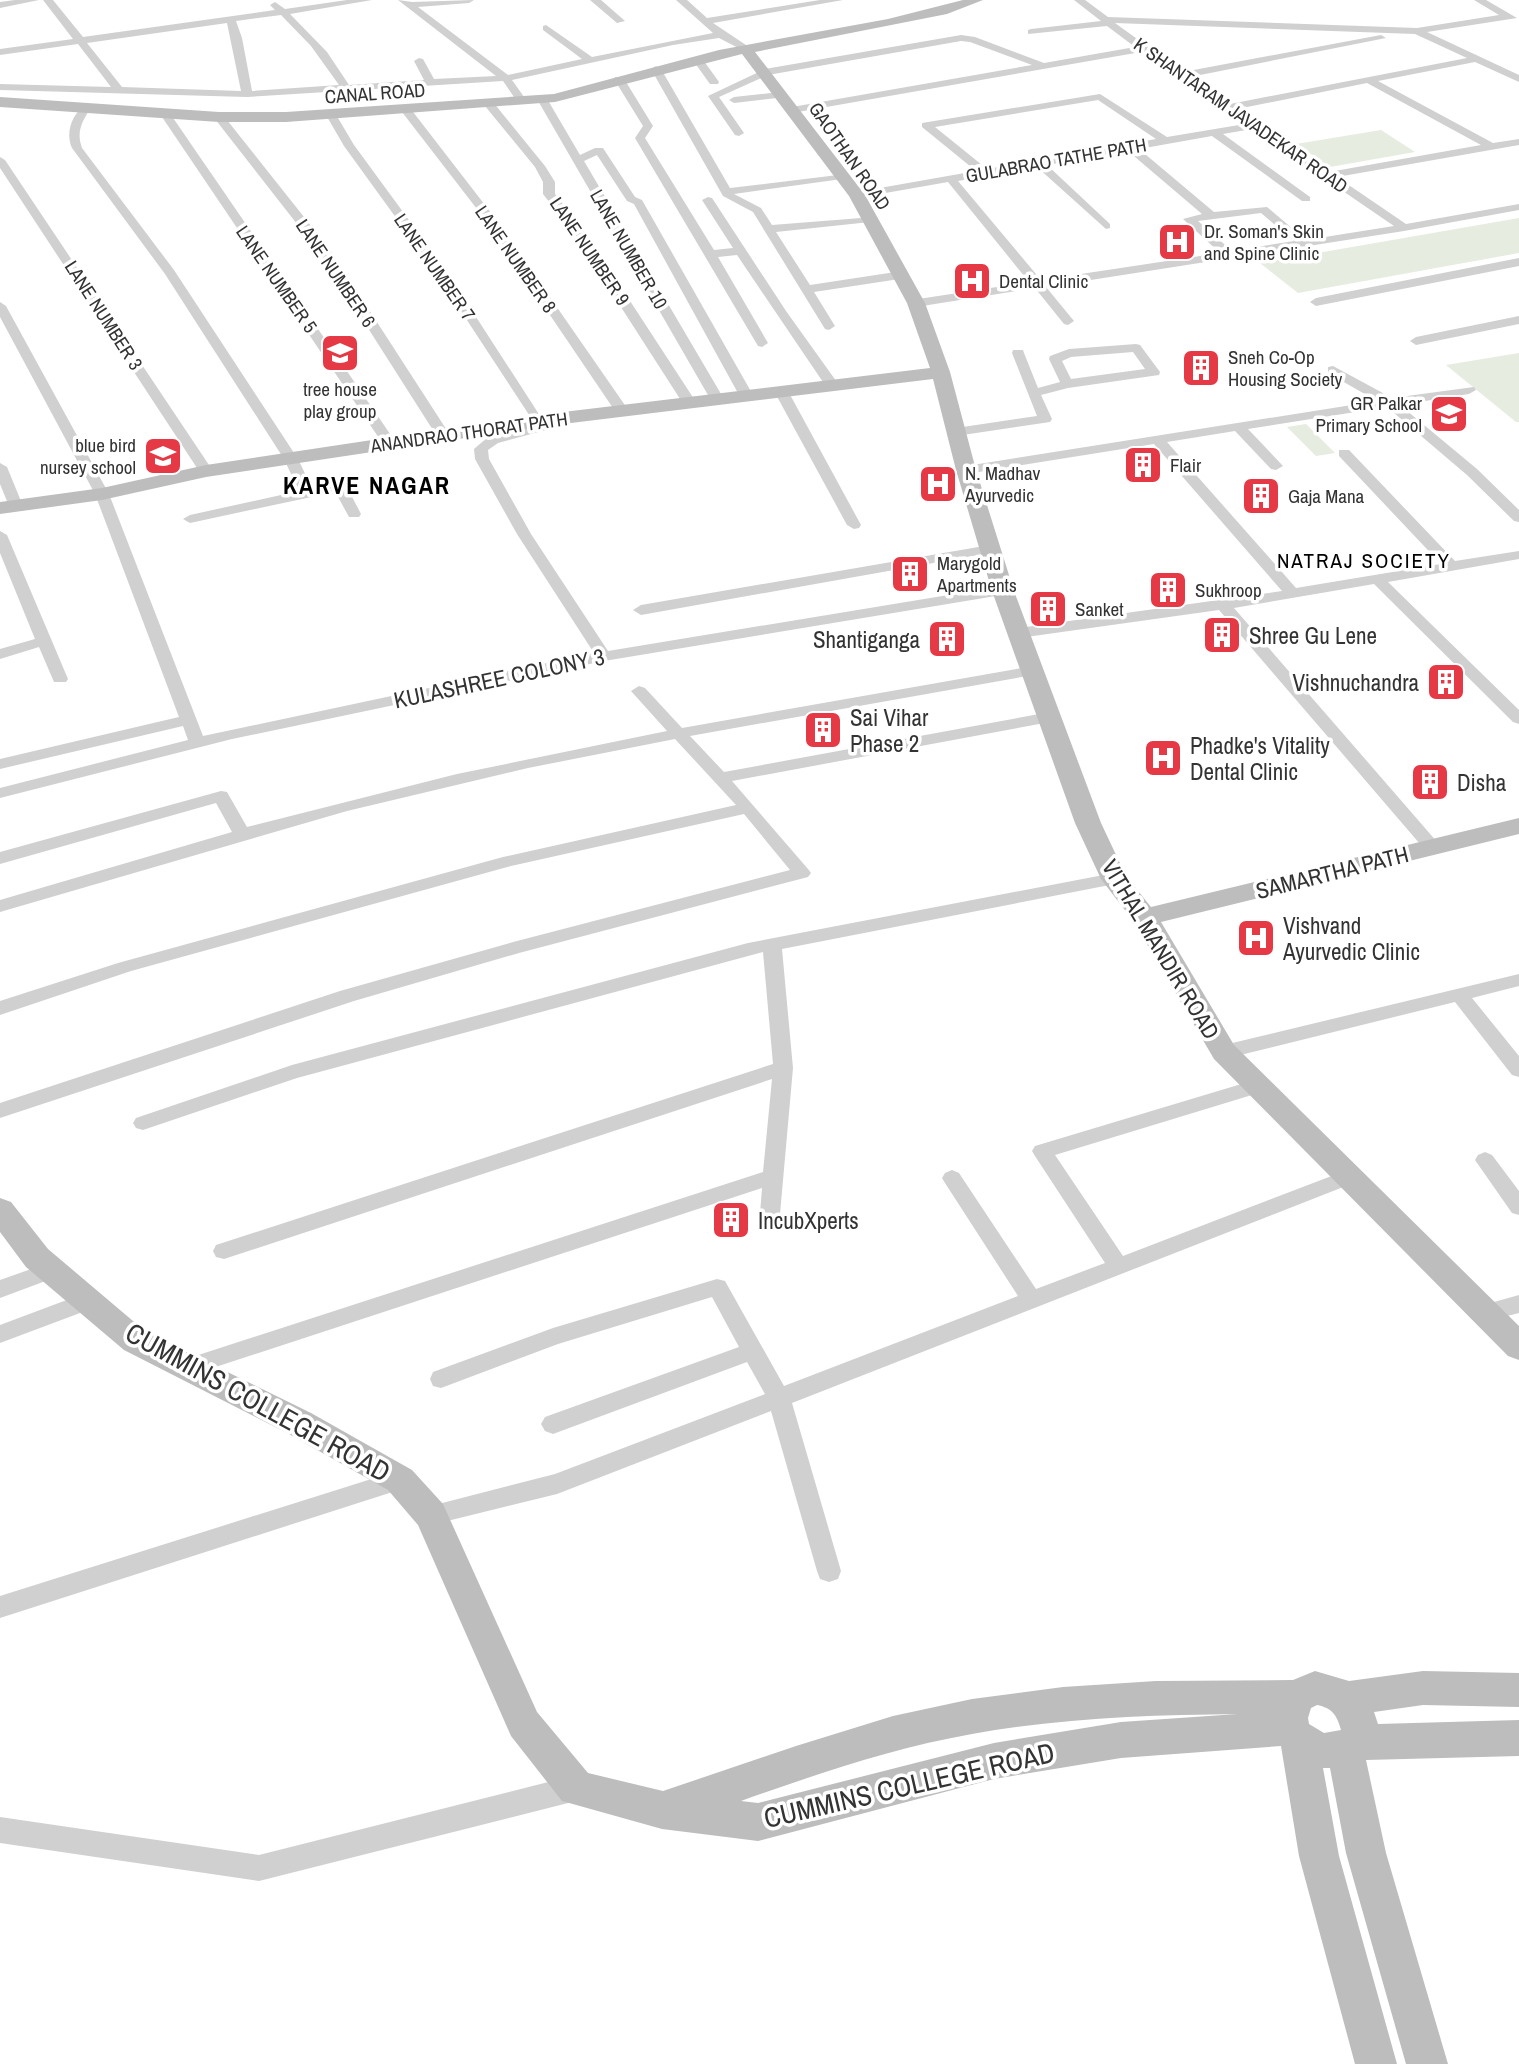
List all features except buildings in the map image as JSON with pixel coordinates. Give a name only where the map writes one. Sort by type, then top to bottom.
[{"type":"street","points":[[0,5],[34,0]]},
{"type":"street","points":[[48,0],[119,90]]},
{"type":"street","points":[[269,0],[312,39],[334,66],[346,88]]},
{"type":"street","points":[[0,52],[367,0]]},
{"type":"street","points":[[407,2],[469,0]]},
{"type":"street","points":[[594,0],[620,21]]},
{"type":"street","points":[[681,0],[721,35],[746,49]]},
{"type":"street","points":[[746,0],[755,14]]},
{"type":"street","points":[[705,21],[838,0]]},
{"type":"street","name":"CANAL ROAD","points":[[0,102],[214,117],[373,113],[555,98],[697,59],[888,23],[976,0]]},
{"type":"street","name":"K SHANTARAM JAVADEKAR ROAD","points":[[1079,0],[1143,49],[1404,228]]},
{"type":"street","points":[[1479,0],[1519,21]]},
{"type":"street","points":[[407,2],[506,78],[522,101]]},
{"type":"street","points":[[1182,75],[1507,16]]},
{"type":"street","points":[[231,21],[237,38],[247,94]]},
{"type":"street","points":[[1031,33],[1107,21],[1417,31],[1519,79]]},
{"type":"street","points":[[546,28],[590,60]]},
{"type":"street","points":[[0,87],[247,94],[506,78],[721,35]]},
{"type":"street","points":[[739,133],[713,96],[765,72],[961,38],[972,39],[1040,65]]},
{"type":"street","name":"GAOTHAN ROAD","points":[[746,49],[856,195],[916,303],[941,372]]},
{"type":"street","points":[[792,110],[1143,49]]},
{"type":"street","points":[[697,59],[714,82]]},
{"type":"street","points":[[1229,107],[1477,59]]},
{"type":"street","points":[[419,61],[431,83]]},
{"type":"street","points":[[656,69],[729,196],[757,210],[829,326]]},
{"type":"street","points":[[620,79],[648,126],[640,138],[762,343]]},
{"type":"street","points":[[1368,80],[1492,147]]},
{"type":"street","points":[[366,87],[373,113]]},
{"type":"street","points":[[214,117],[226,93]]},
{"type":"street","points":[[734,100],[781,95]]},
{"type":"street","points":[[984,172],[926,125],[1100,97],[1165,141]]},
{"type":"street","name":"LANE NUMBER 10","points":[[542,99],[717,399]]},
{"type":"street","name":"LANE NUMBER 9","points":[[489,104],[540,166],[549,181],[549,194],[579,232],[689,402]]},
{"type":"street","points":[[86,108],[78,118],[74,142],[170,273],[291,459],[307,492]]},
{"type":"street","name":"LANE NUMBER 8","points":[[407,110],[491,220],[622,411]]},
{"type":"street","name":"LANE NUMBER 5","points":[[165,114],[390,444]]},
{"type":"street","name":"LANE NUMBER 7","points":[[331,115],[349,146],[441,272],[538,421]]},
{"type":"street","name":"LANE NUMBER 6","points":[[214,117],[327,254],[443,435]]},
{"type":"street","name":"GULABRAO TATHE PATH","points":[[856,195],[1256,125]]},
{"type":"street","points":[[1214,132],[1306,199]]},
{"type":"street","points":[[1328,175],[1519,142]]},
{"type":"street","points":[[1130,147],[1213,216]]},
{"type":"street","points":[[577,160],[599,150],[631,200],[639,202],[746,395]]},
{"type":"street","name":"LANE NUMBER 3","points":[[0,160],[206,471]]},
{"type":"street","points":[[1039,163],[1106,226]]},
{"type":"street","points":[[727,192],[842,176]]},
{"type":"street","points":[[950,178],[1068,321]]},
{"type":"street","points":[[708,200],[780,312],[832,385]]},
{"type":"street","points":[[916,303],[1304,244],[1519,207]]},
{"type":"street","points":[[1230,255],[1189,219],[1263,209],[1304,244]]},
{"type":"street","points":[[771,229],[870,219]]},
{"type":"street","points":[[710,254],[742,251]]},
{"type":"street","points":[[1316,302],[1519,262]]},
{"type":"street","points":[[807,289],[902,275]]},
{"type":"street","points":[[0,306],[102,494],[197,742]]},
{"type":"street","points":[[1416,341],[1519,320]]},
{"type":"street","points":[[1033,393],[1067,384],[1154,372],[1136,348],[1069,353],[1055,359],[1067,384]]},
{"type":"street","points":[[956,432],[1045,419],[1018,353]]},
{"type":"street","points":[[1333,370],[1389,402],[1472,472],[1519,518]]},
{"type":"street","name":"ANANDRAO THORAT PATH","points":[[8,507],[102,494],[206,471],[565,417],[941,372]]},
{"type":"street","name":"VITHAL MANDIR ROAD","points":[[941,372],[966,470],[1003,591],[1088,823],[1114,879],[1145,917],[1224,1052],[1519,1347]]},
{"type":"street","points":[[966,470],[1469,390]]},
{"type":"street","points":[[781,391],[854,525]]},
{"type":"street","points":[[565,417],[537,430],[493,440],[481,449],[482,459],[524,534],[604,656]]},
{"type":"street","points":[[1240,427],[1276,466]]},
{"type":"street","points":[[1157,439],[1293,593]]},
{"type":"street","points":[[1344,453],[1452,566]]},
{"type":"street","points":[[0,467],[8,507]]},
{"type":"street","points":[[190,519],[330,489],[343,492],[354,514]]},
{"type":"street","points":[[0,535],[60,679]]},
{"type":"street","points":[[641,610],[990,549]]},
{"type":"street","points":[[1018,633],[1223,604],[1519,555]]},
{"type":"street","points":[[0,582],[18,577]]},
{"type":"street","points":[[1377,579],[1519,719]]},
{"type":"street","name":"KULASHREE COLONY 3","points":[[0,793],[197,742],[604,656],[1003,591]]},
{"type":"street","points":[[1223,604],[1432,847]]},
{"type":"street","points":[[0,654],[44,641]]},
{"type":"street","points":[[0,906],[241,833],[456,779],[680,732],[1032,671]]},
{"type":"street","points":[[0,1111],[175,1050],[349,996],[567,934],[802,873],[680,732],[639,691]]},
{"type":"street","points":[[721,778],[1050,717]]},
{"type":"street","points":[[0,764],[189,720]]},
{"type":"street","points":[[0,858],[221,796],[241,833]]},
{"type":"street","points":[[0,1008],[125,967],[509,860],[748,808]]},
{"type":"street","name":"SAMARTHA PATH","points":[[1145,917],[1519,826]]},
{"type":"street","points":[[142,1124],[305,1068],[548,1001],[772,944],[1114,879]]},
{"type":"street","points":[[770,1214],[783,1068],[772,944]]},
{"type":"street","points":[[1224,1052],[1519,980]]},
{"type":"street","points":[[1460,995],[1519,1070]]},
{"type":"street","points":[[225,1251],[783,1068]]},
{"type":"street","points":[[1118,1266],[1042,1151],[1258,1086]]},
{"type":"street","points":[[1485,1160],[1519,1207]]},
{"type":"street","points":[[188,1367],[773,1177]]},
{"type":"street","points":[[431,1515],[557,1484],[1349,1177]]},
{"type":"street","points":[[952,1178],[1032,1300]]},
{"type":"street","name":"CUMMINS COLLEGE ROAD","points":[[0,1210],[37,1258],[135,1341],[299,1423],[400,1480],[431,1515],[524,1724],[576,1788],[662,1810],[758,1822],[995,1761],[1121,1740],[1295,1721]]},
{"type":"street","points":[[0,1289],[51,1270]]},
{"type":"street","points":[[441,1379],[553,1337],[717,1287],[779,1398],[829,1571]]},
{"type":"street","points":[[0,1334],[88,1301]]},
{"type":"street","points":[[1484,1313],[1519,1304]]},
{"type":"street","points":[[553,1424],[752,1351]]},
{"type":"street","points":[[0,1607],[400,1480]]},
{"type":"street","points":[[1376,2064],[1319,1856],[1295,1721],[1315,1688],[1340,1693],[1347,1698],[1359,1723],[1359,1735],[1349,1747],[1366,1853],[1427,2064]]},
{"type":"street","points":[[1347,1698],[1423,1688],[1519,1690]]},
{"type":"street","points":[[662,1810],[827,1753],[927,1726],[1037,1707],[1167,1696],[1295,1721],[1321,1752],[1349,1747],[1519,1738]]},
{"type":"street","points":[[0,1830],[259,1868],[576,1788]]},
{"type":"shaded area","points":[[1381,130],[1415,152],[1330,167],[1296,144]]},
{"type":"shaded area","points":[[1519,218],[1519,253],[1298,293],[1260,263]]},
{"type":"shaded area","points":[[1519,353],[1519,422],[1446,365]]},
{"type":"shaded area","points":[[1306,424],[1335,453],[1316,456],[1287,427]]},
{"type":"place","name":"Dr. Soman's Skin and Spine Clinic","points":[[1177,242]]},
{"type":"place","name":"Dental Clinic","points":[[972,281]]},
{"type":"place","name":"tree house play group","points":[[340,353]]},
{"type":"place","name":"Sneh Co-Op Housing Society","points":[[1201,368]]},
{"type":"place","name":"GR Palkar Primary School","points":[[1449,414]]},
{"type":"place","name":"blue bird nursey school","points":[[163,456]]},
{"type":"place","name":"Flair","points":[[1143,465]]},
{"type":"place","name":"N. Madhav Ayurvedic","points":[[938,484]]},
{"type":"place","name":"Gaja Mana","points":[[1261,496]]},
{"type":"place","name":"Marygold Apartments","points":[[910,574]]},
{"type":"place","name":"Sukhroop","points":[[1168,590]]},
{"type":"place","name":"Sanket","points":[[1048,609]]},
{"type":"place","name":"Shree Gu Lene","points":[[1222,635]]},
{"type":"place","name":"Shantiganga","points":[[947,639]]},
{"type":"place","name":"Vishnuchandra","points":[[1446,682]]},
{"type":"place","name":"Sai Vihar Phase 2","points":[[823,730]]},
{"type":"place","name":"Phadke's Vitality Dental Clinic","points":[[1163,758]]},
{"type":"place","name":"Disha","points":[[1430,782]]},
{"type":"place","name":"Vishvand Ayurvedic Clinic","points":[[1256,938]]},
{"type":"place","name":"IncubXperts","points":[[731,1220]]},
{"type":"district","name":"KARVE NAGAR","points":[[367,485]]},
{"type":"district","name":"NATRAJ SOCIETY","points":[[1364,560]]}]
